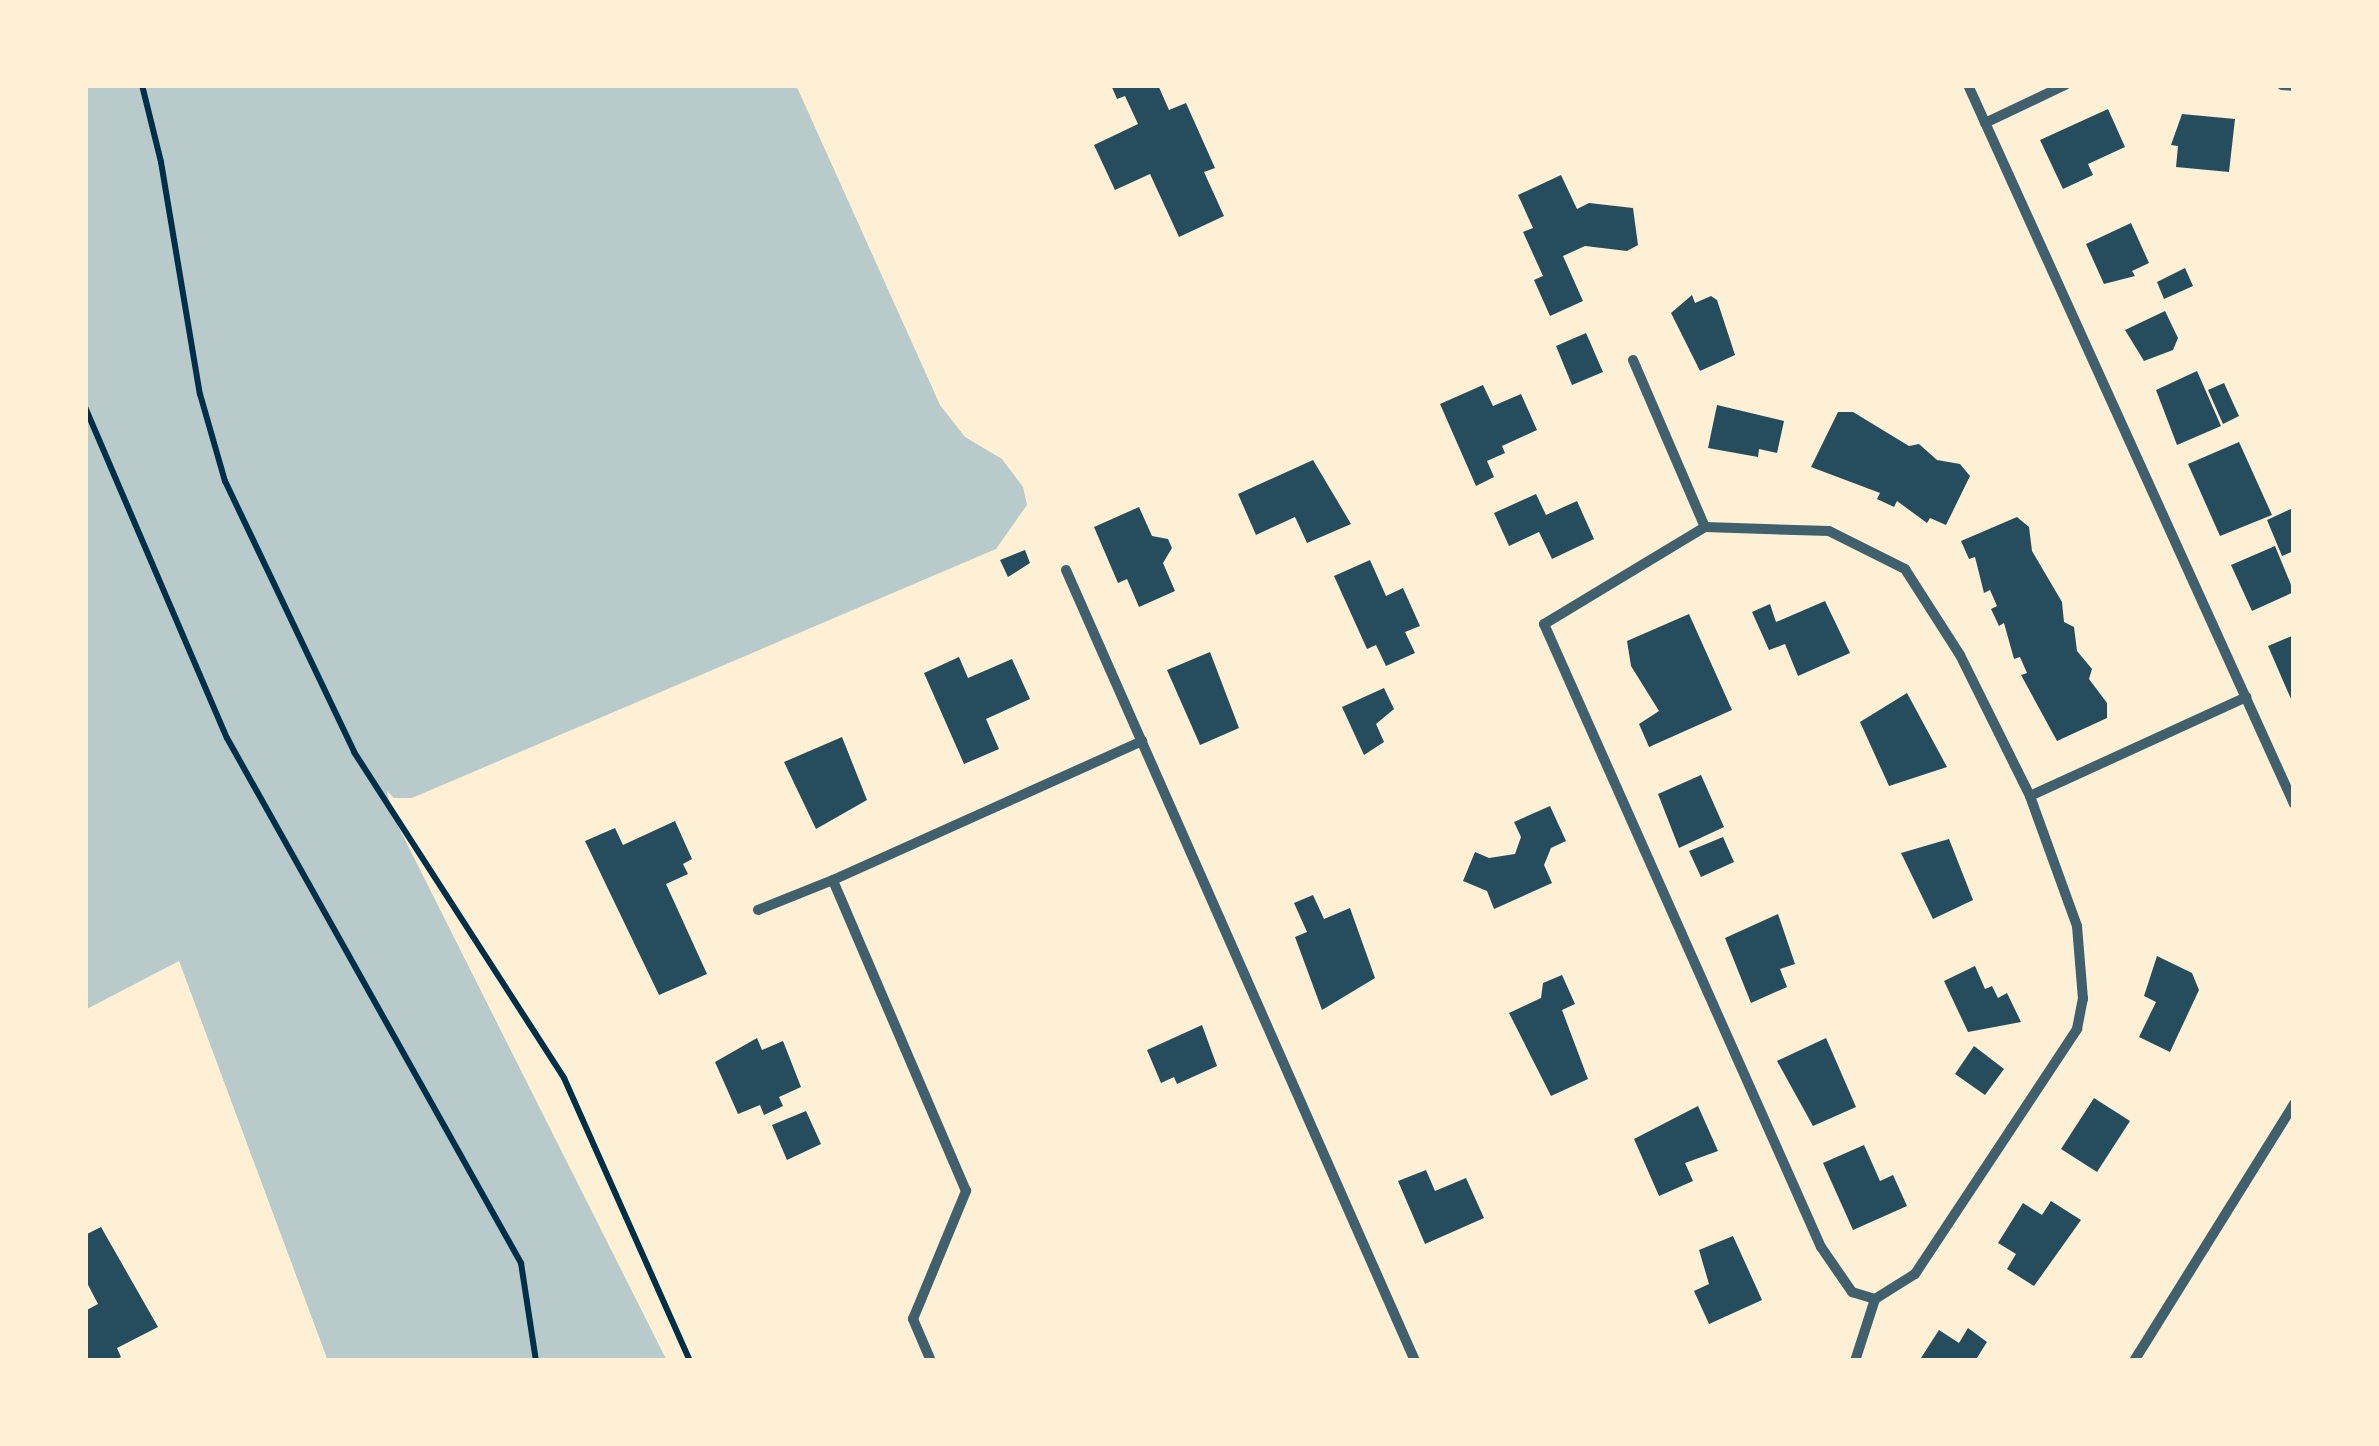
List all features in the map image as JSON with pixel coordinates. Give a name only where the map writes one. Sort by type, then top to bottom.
[{"type":"street","points":[[1968,85],[2294,804]]},
{"type":"street","points":[[1985,123],[2064,85]]},
{"type":"street","points":[[2282,85],[2294,86]]},
{"type":"street","points":[[1634,360],[1705,527]]},
{"type":"street","points":[[1855,1361],[1874,1298],[1915,1274],[2077,1029],[2083,999],[2077,926],[2030,796],[1960,655],[1905,569],[1829,531],[1705,527],[1544,624],[1821,1247],[1852,1292],[1874,1298]]},
{"type":"street","points":[[1066,570],[1415,1361]]},
{"type":"street","points":[[2030,796],[2246,697]]},
{"type":"street","points":[[758,910],[1142,741]]},
{"type":"street","points":[[833,880],[966,1191],[913,1319],[932,1361]]},
{"type":"street","points":[[2134,1361],[2294,1104]]},
{"type":"path","points":[[142,85],[161,162],[200,394],[225,481],[354,752],[564,1078],[690,1361]]},
{"type":"path","points":[[85,407],[226,738],[521,1263],[536,1361]]},
{"type":"shaded area","points":[[85,85],[796,85],[940,405],[965,437],[1002,459],[1023,487],[1027,505],[996,549],[412,798],[394,798],[387,791],[391,812],[667,1361],[328,1361],[179,961],[85,1010]]},
{"type":"building","points":[[1111,85],[1158,85],[1169,110],[1186,103],[1215,168],[1204,172],[1224,216],[1179,237],[1150,174],[1115,190],[1094,145],[1138,124],[1125,96],[1117,99]]},
{"type":"building","points":[[2108,109],[2125,147],[2088,164],[2093,175],[2063,189],[2040,140]]},
{"type":"building","points":[[2182,114],[2235,119],[2229,172],[2176,167],[2178,146],[2171,145]]},
{"type":"building","points":[[1561,175],[1577,209],[1589,203],[1633,208],[1638,245],[1627,251],[1585,246],[1563,256],[1583,301],[1550,316],[1534,280],[1543,276],[1523,232],[1533,228],[1518,195]]},
{"type":"building","points":[[2131,223],[2149,263],[2132,271],[2135,276],[2104,284],[2086,244]]},
{"type":"building","points":[[2185,268],[2193,286],[2164,299],[2157,282]]},
{"type":"building","points":[[1692,295],[1695,303],[1711,296],[1717,300],[1735,355],[1700,371],[1671,313]]},
{"type":"building","points":[[2165,311],[2178,338],[2173,350],[2144,361],[2125,330]]},
{"type":"building","points":[[1586,333],[1603,372],[1572,385],[1556,346]]},
{"type":"building","points":[[2197,371],[2221,426],[2177,445],[2156,390]]},
{"type":"building","points":[[2224,383],[2239,416],[2223,424],[2208,390]]},
{"type":"building","points":[[1483,385],[1493,406],[1521,394],[1537,430],[1502,446],[1505,453],[1487,461],[1494,477],[1476,486],[1440,404]]},
{"type":"building","points":[[1717,405],[1784,421],[1777,453],[1759,449],[1758,457],[1708,448]]},
{"type":"building","points":[[1838,412],[1853,412],[1909,446],[1919,444],[1937,460],[1960,464],[1970,476],[1946,525],[1930,518],[1927,523],[1897,501],[1894,507],[1877,499],[1880,493],[1811,467]]},
{"type":"building","points":[[2239,442],[2272,515],[2220,536],[2188,464]]},
{"type":"building","points":[[1313,460],[1351,524],[1307,543],[1295,517],[1256,535],[1238,494]]},
{"type":"building","points":[[1536,494],[1546,515],[1577,501],[1594,539],[1552,559],[1539,532],[1509,546],[1494,513]]},
{"type":"building","points":[[1139,507],[1152,536],[1168,539],[1172,548],[1163,563],[1175,591],[1139,607],[1127,579],[1118,583],[1094,527]]},
{"type":"building","points":[[2293,508],[2294,551],[2282,556],[2267,520]]},
{"type":"building","points":[[2017,517],[2029,527],[2032,551],[2062,602],[2064,622],[2074,627],[2077,651],[2092,669],[2089,679],[2107,703],[2107,718],[2057,741],[2021,675],[2027,673],[2020,657],[2014,659],[2004,623],[1999,626],[1991,609],[1997,606],[1990,590],[1984,593],[1975,557],[1969,559],[1961,541]]},
{"type":"building","points":[[2275,546],[2294,592],[2252,611],[2231,565]]},
{"type":"building","points":[[1025,550],[1030,563],[1008,577],[1000,560]]},
{"type":"building","points":[[1370,560],[1386,596],[1403,588],[1420,626],[1405,632],[1415,653],[1386,666],[1376,645],[1367,649],[1334,576]]},
{"type":"building","points":[[1825,601],[1850,653],[1798,676],[1785,644],[1769,650],[1752,612],[1770,604],[1776,622]]},
{"type":"building","points":[[1689,614],[1732,710],[1649,747],[1639,724],[1659,711],[1631,666],[1627,641]]},
{"type":"building","points":[[2294,635],[2294,706],[2268,646]]},
{"type":"building","points":[[1210,652],[1239,728],[1200,745],[1167,670]]},
{"type":"building","points":[[959,657],[968,678],[1012,659],[1030,699],[986,719],[999,749],[964,764],[924,673]]},
{"type":"building","points":[[1384,688],[1394,709],[1376,724],[1384,742],[1364,755],[1342,707]]},
{"type":"building","points":[[1907,693],[1947,767],[1889,786],[1860,722]]},
{"type":"building","points":[[842,737],[867,800],[816,829],[784,762]]},
{"type":"building","points":[[1701,775],[1724,827],[1679,848],[1658,794]]},
{"type":"building","points":[[1550,806],[1566,841],[1551,848],[1544,865],[1552,883],[1494,909],[1487,891],[1463,881],[1475,852],[1489,858],[1515,854],[1521,837],[1514,822]]},
{"type":"building","points":[[675,821],[692,859],[683,864],[688,874],[666,884],[707,974],[659,995],[585,841],[615,828],[623,845]]},
{"type":"building","points":[[1723,837],[1734,862],[1701,877],[1689,851]]},
{"type":"building","points":[[1949,839],[1973,900],[1933,919],[1901,853]]},
{"type":"building","points":[[1313,895],[1324,919],[1350,908],[1375,978],[1322,1010],[1295,937],[1307,932],[1294,903]]},
{"type":"building","points":[[1778,914],[1795,964],[1780,969],[1787,987],[1751,1003],[1725,938]]},
{"type":"building","points":[[2157,956],[2192,973],[2199,990],[2170,1052],[2139,1037],[2156,1002],[2144,996]]},
{"type":"building","points":[[1975,966],[1985,989],[1992,986],[1998,998],[2007,993],[2021,1022],[1968,1032],[1944,981]]},
{"type":"building","points":[[1562,975],[1575,1004],[1562,1010],[1588,1079],[1551,1096],[1509,1013],[1541,998],[1543,983]]},
{"type":"building","points":[[1202,1025],[1217,1066],[1177,1084],[1174,1077],[1161,1083],[1147,1050]]},
{"type":"building","points":[[757,1038],[762,1050],[783,1041],[801,1087],[779,1097],[783,1106],[764,1115],[760,1105],[738,1114],[715,1062]]},
{"type":"building","points":[[1826,1038],[1856,1107],[1813,1126],[1777,1061]]},
{"type":"building","points":[[1974,1046],[2004,1069],[1985,1095],[1955,1074]]},
{"type":"building","points":[[2094,1098],[2130,1121],[2097,1172],[2061,1149]]},
{"type":"building","points":[[1698,1106],[1718,1151],[1685,1163],[1693,1181],[1659,1196],[1634,1139]]},
{"type":"building","points":[[806,1111],[821,1144],[787,1160],[772,1125]]},
{"type":"building","points":[[1864,1145],[1880,1181],[1893,1175],[1907,1206],[1853,1230],[1823,1163]]},
{"type":"building","points":[[1426,1170],[1435,1191],[1466,1178],[1484,1218],[1425,1244],[1398,1181]]},
{"type":"building","points":[[2051,1201],[2081,1220],[2034,1286],[2007,1269],[2016,1254],[1998,1243],[2023,1203],[2042,1215]]},
{"type":"building","points":[[101,1227],[158,1327],[117,1348],[121,1357],[113,1361],[85,1361],[85,1311],[98,1304],[85,1279],[85,1235]]},
{"type":"building","points":[[1733,1236],[1762,1300],[1709,1324],[1694,1291],[1709,1284],[1699,1250]]},
{"type":"building","points":[[1968,1328],[1987,1342],[1975,1361],[1919,1361],[1939,1330],[1959,1343]]}]
